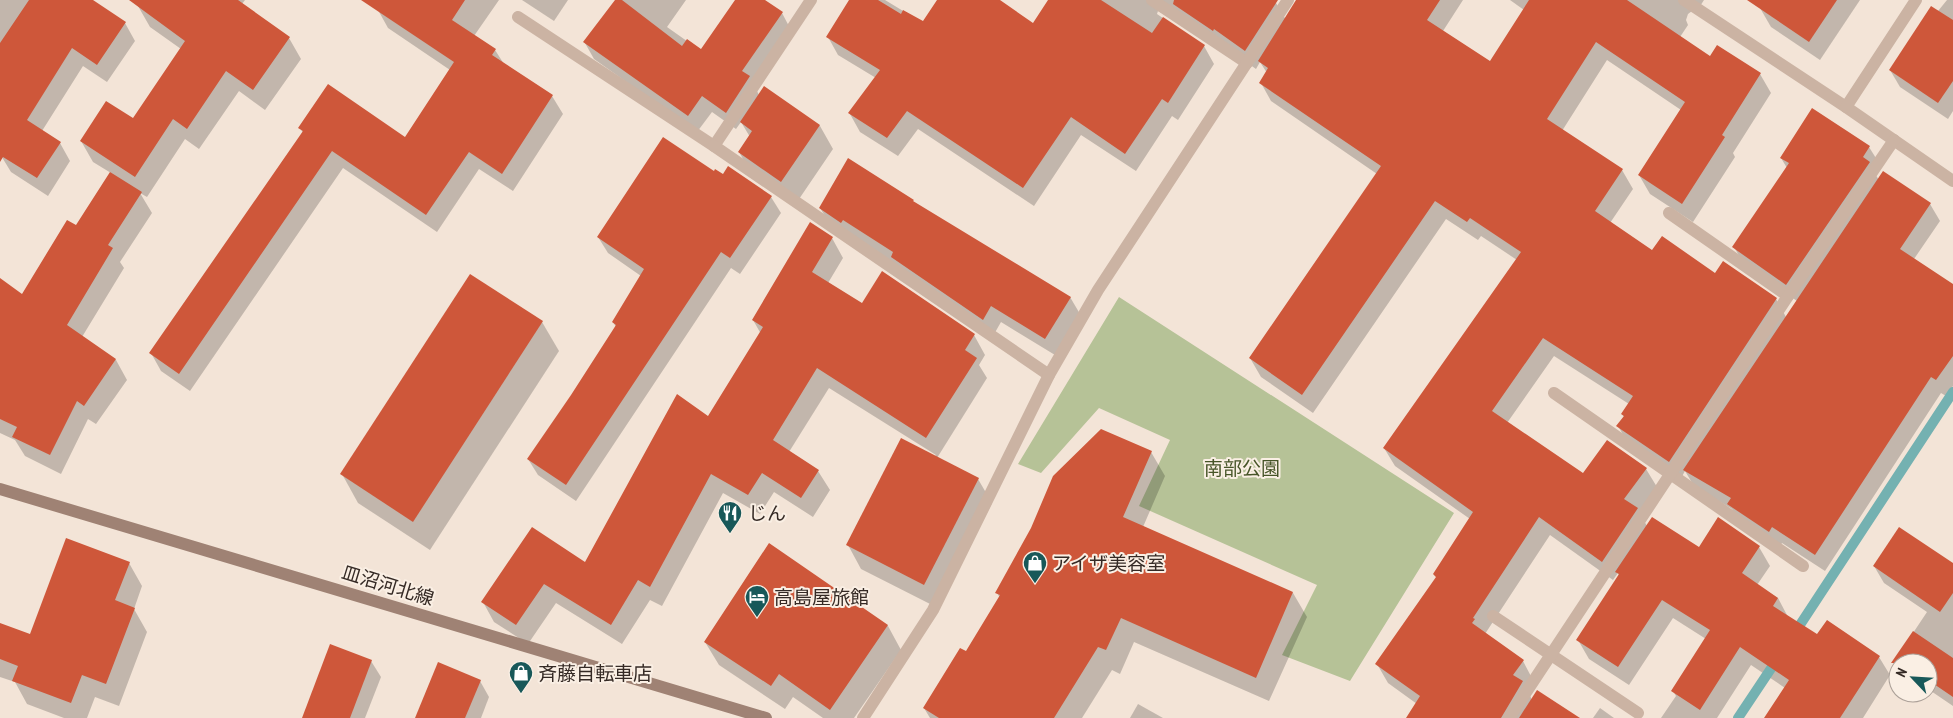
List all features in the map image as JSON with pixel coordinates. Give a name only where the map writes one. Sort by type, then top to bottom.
[{"type":"main road","name":"皿沼河北線","points":[[0,488],[766,718]]},
{"type":"lane","points":[[714,146],[811,0]]},
{"type":"lane","points":[[1152,0],[1247,63]]},
{"type":"lane","points":[[863,718],[933,610],[1049,375],[1098,290],[1288,0]]},
{"type":"lane","points":[[1684,0],[1846,106],[1953,181]]},
{"type":"lane","points":[[1846,106],[1916,0]]},
{"type":"lane","points":[[518,17],[714,146],[1049,375]]},
{"type":"lane","points":[[1509,718],[1788,296],[1894,140]]},
{"type":"lane","points":[[1669,213],[1788,296]]},
{"type":"lane","points":[[1554,393],[1804,566]]},
{"type":"lane","points":[[1493,616],[1638,713]]},
{"type":"green space","name":"南部公園","points":[[1119,297],[1454,513],[1350,681],[1282,655],[1317,585],[1139,506],[1170,440],[1099,408],[1041,473],[1018,464]]},
{"type":"building","points":[[29,0],[93,0],[126,22],[97,65],[72,48],[27,120],[61,142],[37,178],[3,157],[0,162],[0,43]]},
{"type":"building","points":[[129,0],[238,0],[290,37],[253,90],[226,71],[187,129],[173,119],[135,177],[80,141],[106,101],[133,118],[185,41]]},
{"type":"building","points":[[361,0],[465,0],[452,20],[496,49],[492,55],[553,95],[502,174],[469,152],[426,215],[332,151],[179,374],[149,353],[303,131],[298,128],[328,84],[405,137],[454,62]]},
{"type":"building","points":[[615,0],[622,0],[682,46],[687,39],[701,49],[735,0],[765,0],[783,12],[742,71],[750,76],[726,113],[702,96],[688,116],[583,42]]},
{"type":"building","points":[[849,0],[878,0],[901,14],[903,10],[923,21],[937,0],[1000,0],[1033,23],[1048,0],[1101,0],[1152,33],[1163,17],[1205,45],[1168,103],[1162,99],[1125,154],[1071,117],[1023,188],[907,111],[887,138],[848,113],[880,70],[826,37]]},
{"type":"building","points":[[1174,0],[1278,0],[1245,51],[1173,4]]},
{"type":"building","points":[[1296,0],[1440,0],[1427,20],[1490,61],[1529,0],[1627,0],[1710,56],[1717,45],[1761,73],[1722,135],[1725,137],[1682,204],[1638,175],[1685,102],[1596,42],[1547,119],[1623,169],[1595,211],[1652,250],[1662,236],[1715,273],[1723,261],[1777,298],[1669,462],[1616,426],[1624,416],[1621,414],[1633,396],[1543,338],[1492,411],[1583,473],[1607,440],[1647,468],[1624,499],[1638,508],[1602,562],[1539,517],[1473,618],[1475,619],[1472,623],[1524,660],[1513,675],[1523,681],[1501,718],[1406,718],[1420,696],[1375,664],[1436,577],[1433,574],[1473,512],[1383,448],[1521,252],[1470,218],[1467,222],[1435,201],[1302,395],[1249,358],[1381,166],[1259,83],[1268,68],[1258,61]]},
{"type":"building","points":[[1747,0],[1837,0],[1809,42]]},
{"type":"building","points":[[1931,6],[1953,20],[1953,81],[1938,103],[1889,70]]},
{"type":"building","points":[[764,86],[820,125],[781,182],[738,152],[752,131],[740,122]]},
{"type":"building","points":[[1812,108],[1870,146],[1863,157],[1870,162],[1786,285],[1732,247],[1789,163],[1780,158]]},
{"type":"building","points":[[663,137],[714,171],[715,169],[723,174],[728,166],[772,196],[730,258],[721,252],[566,485],[527,459],[616,325],[612,322],[644,269],[597,237]]},
{"type":"building","points":[[848,158],[913,201],[1071,297],[1045,339],[991,306],[983,320],[891,257],[893,252],[843,220],[841,223],[819,208]]},
{"type":"building","points":[[1883,171],[1931,203],[1900,249],[1953,284],[1953,356],[1936,380],[1931,377],[1815,555],[1772,527],[1769,532],[1727,504],[1731,498],[1683,470]]},
{"type":"building","points":[[110,172],[142,192],[108,245],[113,248],[67,325],[116,359],[84,406],[77,401],[50,455],[12,437],[17,427],[0,419],[0,278],[22,294],[67,220],[76,225]]},
{"type":"building","points":[[810,222],[833,237],[812,272],[862,303],[882,271],[975,334],[965,350],[977,358],[926,438],[817,368],[773,440],[819,470],[801,498],[762,473],[748,495],[711,474],[650,587],[638,580],[611,625],[544,584],[516,625],[481,602],[532,527],[585,562],[677,394],[708,416],[763,327],[752,320]]},
{"type":"building","points":[[470,274],[543,321],[413,522],[340,474]]},
{"type":"building","points":[[1101,429],[1152,451],[1123,517],[1293,592],[1256,678],[1121,618],[1106,650],[1098,647],[1054,718],[939,718],[923,708],[960,648],[966,651],[1000,595],[995,593],[1031,528],[1053,476]]},
{"type":"building","points":[[901,438],[979,478],[924,585],[846,545]]},
{"type":"building","points":[[1652,517],[1699,547],[1718,517],[1760,546],[1742,573],[1778,598],[1773,606],[1817,634],[1827,620],[1880,656],[1840,718],[1764,718],[1789,680],[1740,647],[1700,710],[1671,691],[1710,630],[1662,600],[1618,667],[1576,640],[1619,574],[1615,572]]},
{"type":"building","points":[[1899,527],[1953,563],[1953,593],[1940,612],[1873,566]]},
{"type":"building","points":[[66,538],[130,562],[115,600],[135,608],[106,684],[82,675],[71,703],[12,681],[18,666],[0,659],[0,623],[30,634]]},
{"type":"building","points":[[769,543],[888,625],[830,710],[779,674],[771,686],[704,642]]},
{"type":"building","points":[[1913,631],[1953,658],[1953,697],[1938,687],[1938,653],[1898,653]]},
{"type":"building","points":[[330,644],[372,660],[350,718],[302,718]]},
{"type":"building","points":[[438,662],[481,680],[465,718],[415,718]]},
{"type":"building","points":[[1537,690],[1580,718],[1519,718]]},
{"type":"waterway","points":[[1794,634],[1953,392]]},
{"type":"waterway","points":[[1738,718],[1778,658]]},
{"type":"place","name":"じん","points":[[730,534]]},
{"type":"place","name":"アイザ美容室","points":[[1035,584]]},
{"type":"place","name":"高島屋旅館","points":[[757,618]]},
{"type":"place","name":"斉藤自転車店","points":[[521,694]]}]
